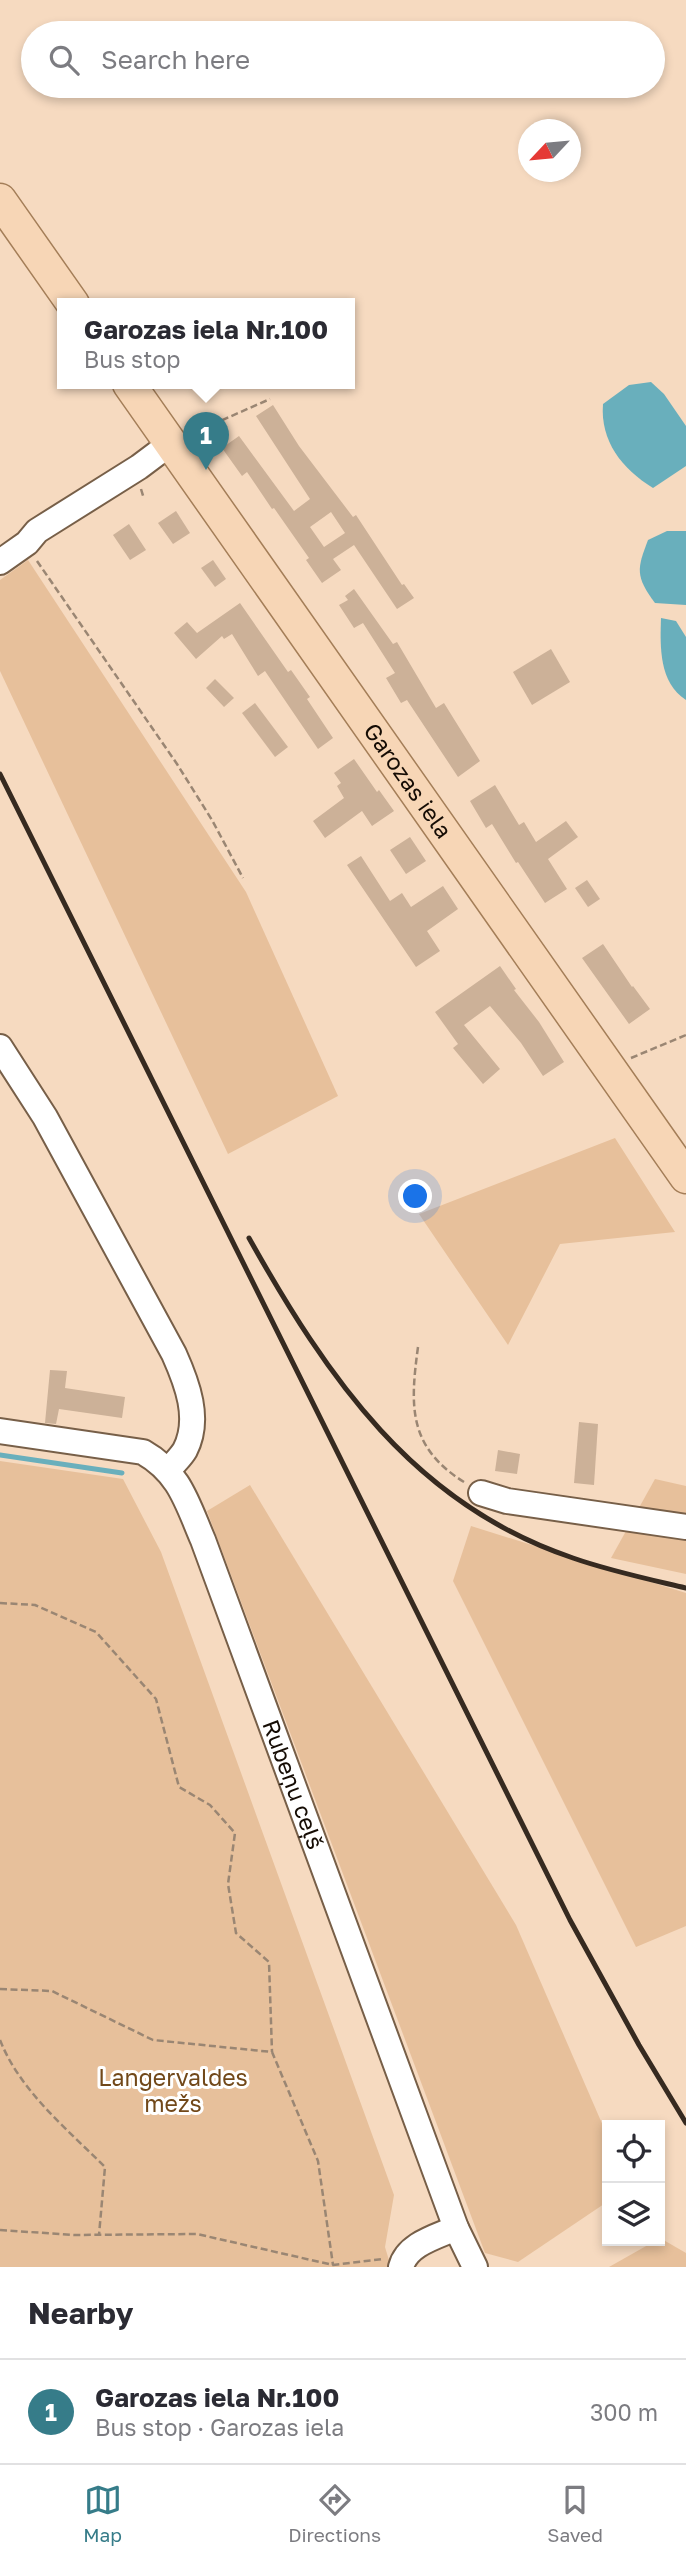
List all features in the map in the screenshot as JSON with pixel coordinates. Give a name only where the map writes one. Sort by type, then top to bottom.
[{"type":"main road","points":[[0,200],[69,298]]},
{"type":"main road","name":"Garozas iela","points":[[133,389],[686,1177]]},
{"type":"street","points":[[0,562],[37,531],[139,467],[171,443]]},
{"type":"street","points":[[0,1047],[45,1117],[174,1354],[187,1383],[192,1413],[191,1434],[185,1451],[168,1471]]},
{"type":"street","name":"Rubeņu ceļš","points":[[0,1431],[143,1452],[161,1463],[182,1493],[203,1540],[456,2228],[475,2267]]},
{"type":"street","points":[[481,1493],[507,1501],[686,1527]]},
{"type":"street","points":[[402,2262],[420,2244],[456,2228]]},
{"type":"path","points":[[171,443],[270,399]]},
{"type":"path","points":[[27,542],[38,564],[177,764],[212,820],[243,878]]},
{"type":"path","points":[[610,1070],[630,1058],[686,1035]]},
{"type":"path","points":[[418,1347],[412,1385],[413,1411],[419,1436],[433,1457],[454,1476],[481,1493]]},
{"type":"path","points":[[0,1603],[35,1605],[96,1632],[156,1699],[179,1787],[210,1805],[235,1833],[228,1884],[236,1933],[269,1962],[271,2052],[318,2161],[333,2265]]},
{"type":"path","points":[[0,1989],[52,1991],[153,2040],[271,2052]]},
{"type":"path","points":[[0,2040],[35,2097],[105,2167],[99,2235]]},
{"type":"path","points":[[0,2230],[99,2235],[197,2234],[333,2265],[402,2262]]},
{"type":"green space","points":[[28,560],[246,892],[338,1096],[228,1154],[0,671],[0,580]]},
{"type":"green space","points":[[615,1138],[675,1232],[560,1244],[508,1345],[419,1214]]},
{"type":"green space","name":"Langervaldes mežs","points":[[0,1461],[123,1479],[161,1552],[394,2195],[385,2247],[391,2267],[0,2267]]},
{"type":"green space","points":[[655,1479],[686,1486],[686,1574],[611,1558]]},
{"type":"green space","points":[[250,1485],[516,1925],[602,2123],[602,2205],[518,2262],[485,2253],[207,1511]]},
{"type":"green space","points":[[471,1526],[686,1593],[686,1926],[636,1947],[453,1581]]},
{"type":"green space","points":[[665,2241],[686,2253],[686,2267],[609,2267],[646,2246],[665,2246]]},
{"type":"water","points":[[651,382],[664,394],[686,426],[686,466],[653,488],[632,472],[615,453],[605,430],[603,417],[603,404],[629,385]]},
{"type":"water","points":[[667,531],[686,531],[686,605],[655,603],[641,579],[640,566],[648,540]]},
{"type":"water","points":[[661,618],[676,621],[686,637],[686,700],[677,693],[666,674],[661,652]]},
{"type":"building","points":[[273,405],[299,446],[353,517],[356,515],[402,585],[404,584],[414,598],[397,609],[354,545],[333,559],[341,570],[322,583],[306,560],[309,558],[274,508],[272,509],[247,472],[242,476],[222,448],[239,436],[294,511],[310,499],[256,416]],"holes":[[[331,512],[345,533],[324,547],[310,527]]]},
{"type":"building","points":[[176,511],[190,533],[173,544],[158,523]]},
{"type":"building","points":[[129,524],[146,550],[130,560],[113,535]]},
{"type":"building","points":[[213,560],[226,579],[215,587],[201,568]]},
{"type":"building","points":[[354,589],[393,644],[397,642],[436,708],[444,703],[480,761],[458,777],[407,700],[401,703],[386,678],[395,673],[363,623],[354,628],[339,605],[348,600],[345,596]]},
{"type":"building","points":[[240,603],[288,672],[291,670],[310,697],[307,699],[333,738],[318,749],[265,671],[258,676],[232,634],[224,639],[222,636],[196,659],[174,633],[187,622],[197,633]]},
{"type":"building","points":[[551,649],[570,682],[532,705],[513,672]]},
{"type":"building","points":[[215,679],[234,698],[224,707],[206,688]]},
{"type":"building","points":[[255,703],[288,747],[275,757],[242,713]]},
{"type":"building","points":[[354,759],[394,811],[372,826],[362,811],[325,838],[313,821],[344,798],[337,786],[341,783],[334,773]]},
{"type":"building","points":[[495,785],[519,825],[524,822],[536,842],[566,821],[578,837],[548,859],[567,889],[545,903],[492,824],[486,828],[470,801]]},
{"type":"building","points":[[410,837],[426,861],[406,874],[390,850]]},
{"type":"building","points":[[361,856],[390,901],[402,893],[411,907],[443,886],[458,909],[427,931],[440,951],[416,967],[347,865]]},
{"type":"building","points":[[587,880],[600,899],[588,907],[575,888]]},
{"type":"building","points":[[603,944],[650,1009],[629,1024],[582,958]]},
{"type":"building","points":[[500,966],[564,1062],[543,1076],[521,1043],[490,1006],[464,1025],[500,1069],[483,1084],[453,1048],[458,1044],[435,1012]]},
{"type":"building","points":[[50,1370],[67,1371],[65,1388],[125,1397],[122,1418],[59,1409],[56,1424],[45,1423]]},
{"type":"building","points":[[579,1422],[598,1424],[594,1485],[574,1483]]},
{"type":"building","points":[[498,1450],[520,1454],[517,1474],[495,1471]]},
{"type":"waterway","points":[[0,1455],[122,1473]]},
{"type":"railway","points":[[0,774],[570,1920],[639,2045],[686,2123]]},
{"type":"railway","points":[[249,1238],[310,1339],[344,1386],[381,1430],[421,1470],[466,1505],[517,1535],[587,1563],[686,1588]]},
{"type":"place","name":"Garozas iela Nr.100","points":[[206,470]]}]
